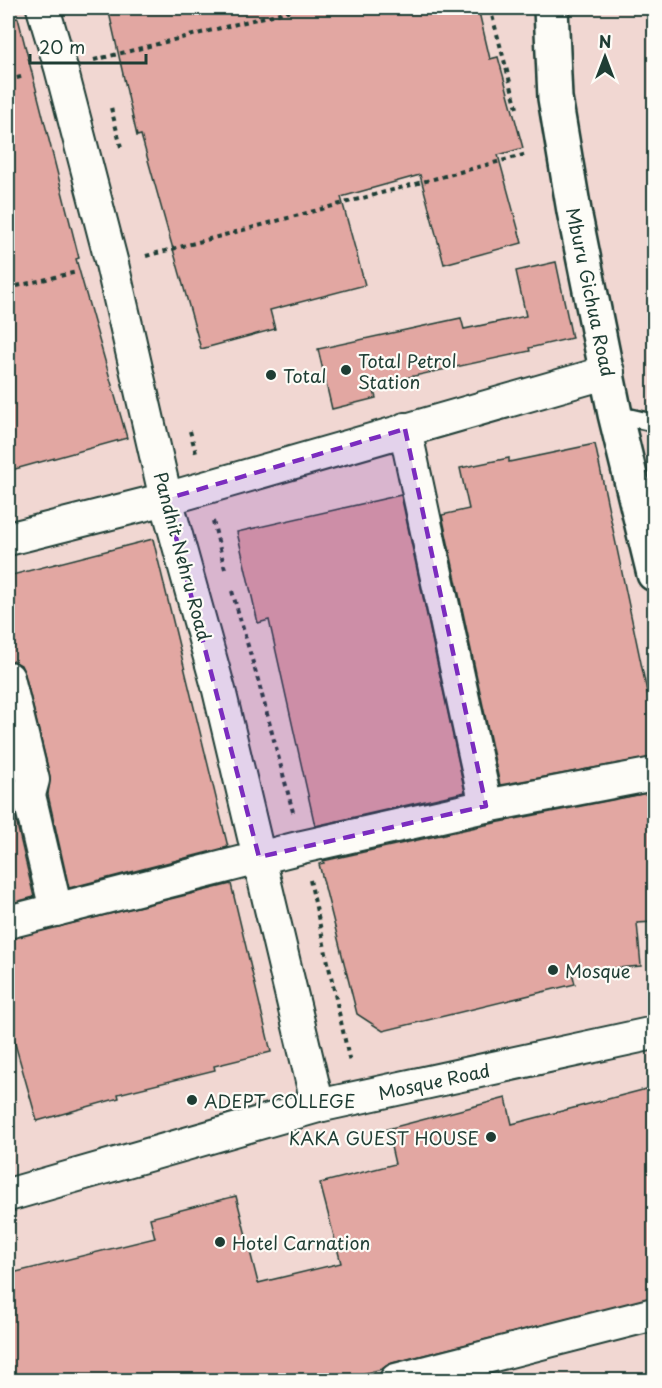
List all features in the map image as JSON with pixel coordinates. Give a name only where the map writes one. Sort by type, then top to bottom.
[{"type":"street","name":"Pandhit Nehru Road","points":[[43,8],[62,68],[112,264],[166,499],[219,690],[318,1106]]},
{"type":"street","name":"Mburu Gichua Road","points":[[551,8],[555,98],[574,211],[615,414],[654,574]]},
{"type":"street","points":[[8,539],[166,499],[608,372]]},
{"type":"street","points":[[405,429],[486,806]]},
{"type":"street","points":[[8,678],[33,780],[29,795],[56,910]]},
{"type":"street","points":[[8,922],[302,847],[486,806],[654,774]]},
{"type":"street","name":"Mosque Road","points":[[8,1195],[318,1106],[654,1033]]},
{"type":"street","points":[[396,1380],[654,1314]]},
{"type":"lane","points":[[615,414],[654,423]]},
{"type":"path","points":[[62,68],[300,8]]},
{"type":"path","points":[[91,51],[98,70]]},
{"type":"path","points":[[109,102],[124,157]]},
{"type":"path","points":[[8,288],[150,255],[563,145]]},
{"type":"path","points":[[146,244],[152,267]]},
{"type":"path","points":[[189,426],[228,579]]},
{"type":"path","points":[[231,590],[258,680],[302,847],[357,1098]]},
{"type":"highlighted area","points":[[405,429],[486,806],[259,857],[166,499]]},
{"type":"shaded area","points":[[8,8],[654,8],[654,1380],[8,1380]]},
{"type":"building","points":[[108,8],[478,8],[490,59],[498,57],[523,148],[498,155],[522,243],[444,264],[420,175],[341,197],[365,285],[270,310],[275,329],[201,349],[141,135],[137,136]]},
{"type":"building","points":[[18,18],[79,258],[76,259],[127,438],[8,471],[8,19]]},
{"type":"building","points":[[556,262],[572,338],[529,348],[530,351],[372,385],[376,398],[332,409],[318,349],[461,318],[464,329],[526,316],[516,271]]},
{"type":"building","points":[[595,444],[654,725],[654,757],[500,785],[442,515],[469,509],[460,468],[509,458],[509,462]]},
{"type":"building","points":[[401,495],[465,792],[315,826],[269,620],[258,623],[237,532]]},
{"type":"building","points":[[153,539],[228,847],[69,888],[48,795],[50,776],[25,674],[21,665],[8,661],[8,576]]},
{"type":"building","points":[[8,752],[14,780],[11,799],[34,897],[8,904]]},
{"type":"building","points":[[648,793],[654,842],[654,922],[637,923],[641,966],[572,972],[575,984],[383,1031],[357,1014],[319,864],[324,863],[323,861],[490,824]]},
{"type":"building","points":[[231,884],[271,1052],[214,1066],[215,1070],[118,1094],[119,1098],[37,1121],[8,1019],[8,939]]},
{"type":"building","points":[[654,1087],[654,1297],[392,1363],[382,1369],[338,1380],[12,1380],[8,1364],[8,1274],[155,1238],[150,1218],[236,1196],[258,1283],[341,1263],[320,1183],[395,1164],[387,1129],[506,1098],[512,1124]]},
{"type":"place","name":"Total Petrol Station","points":[[346,370]]},
{"type":"place","name":"Total","points":[[271,375]]},
{"type":"place","name":"Mosque","points":[[553,970]]},
{"type":"place","name":"ADEPT COLLEGE","points":[[192,1100]]},
{"type":"place","name":"KAKA GUEST HOUSE","points":[[491,1137]]},
{"type":"place","name":"Hotel Carnation","points":[[220,1242]]}]
